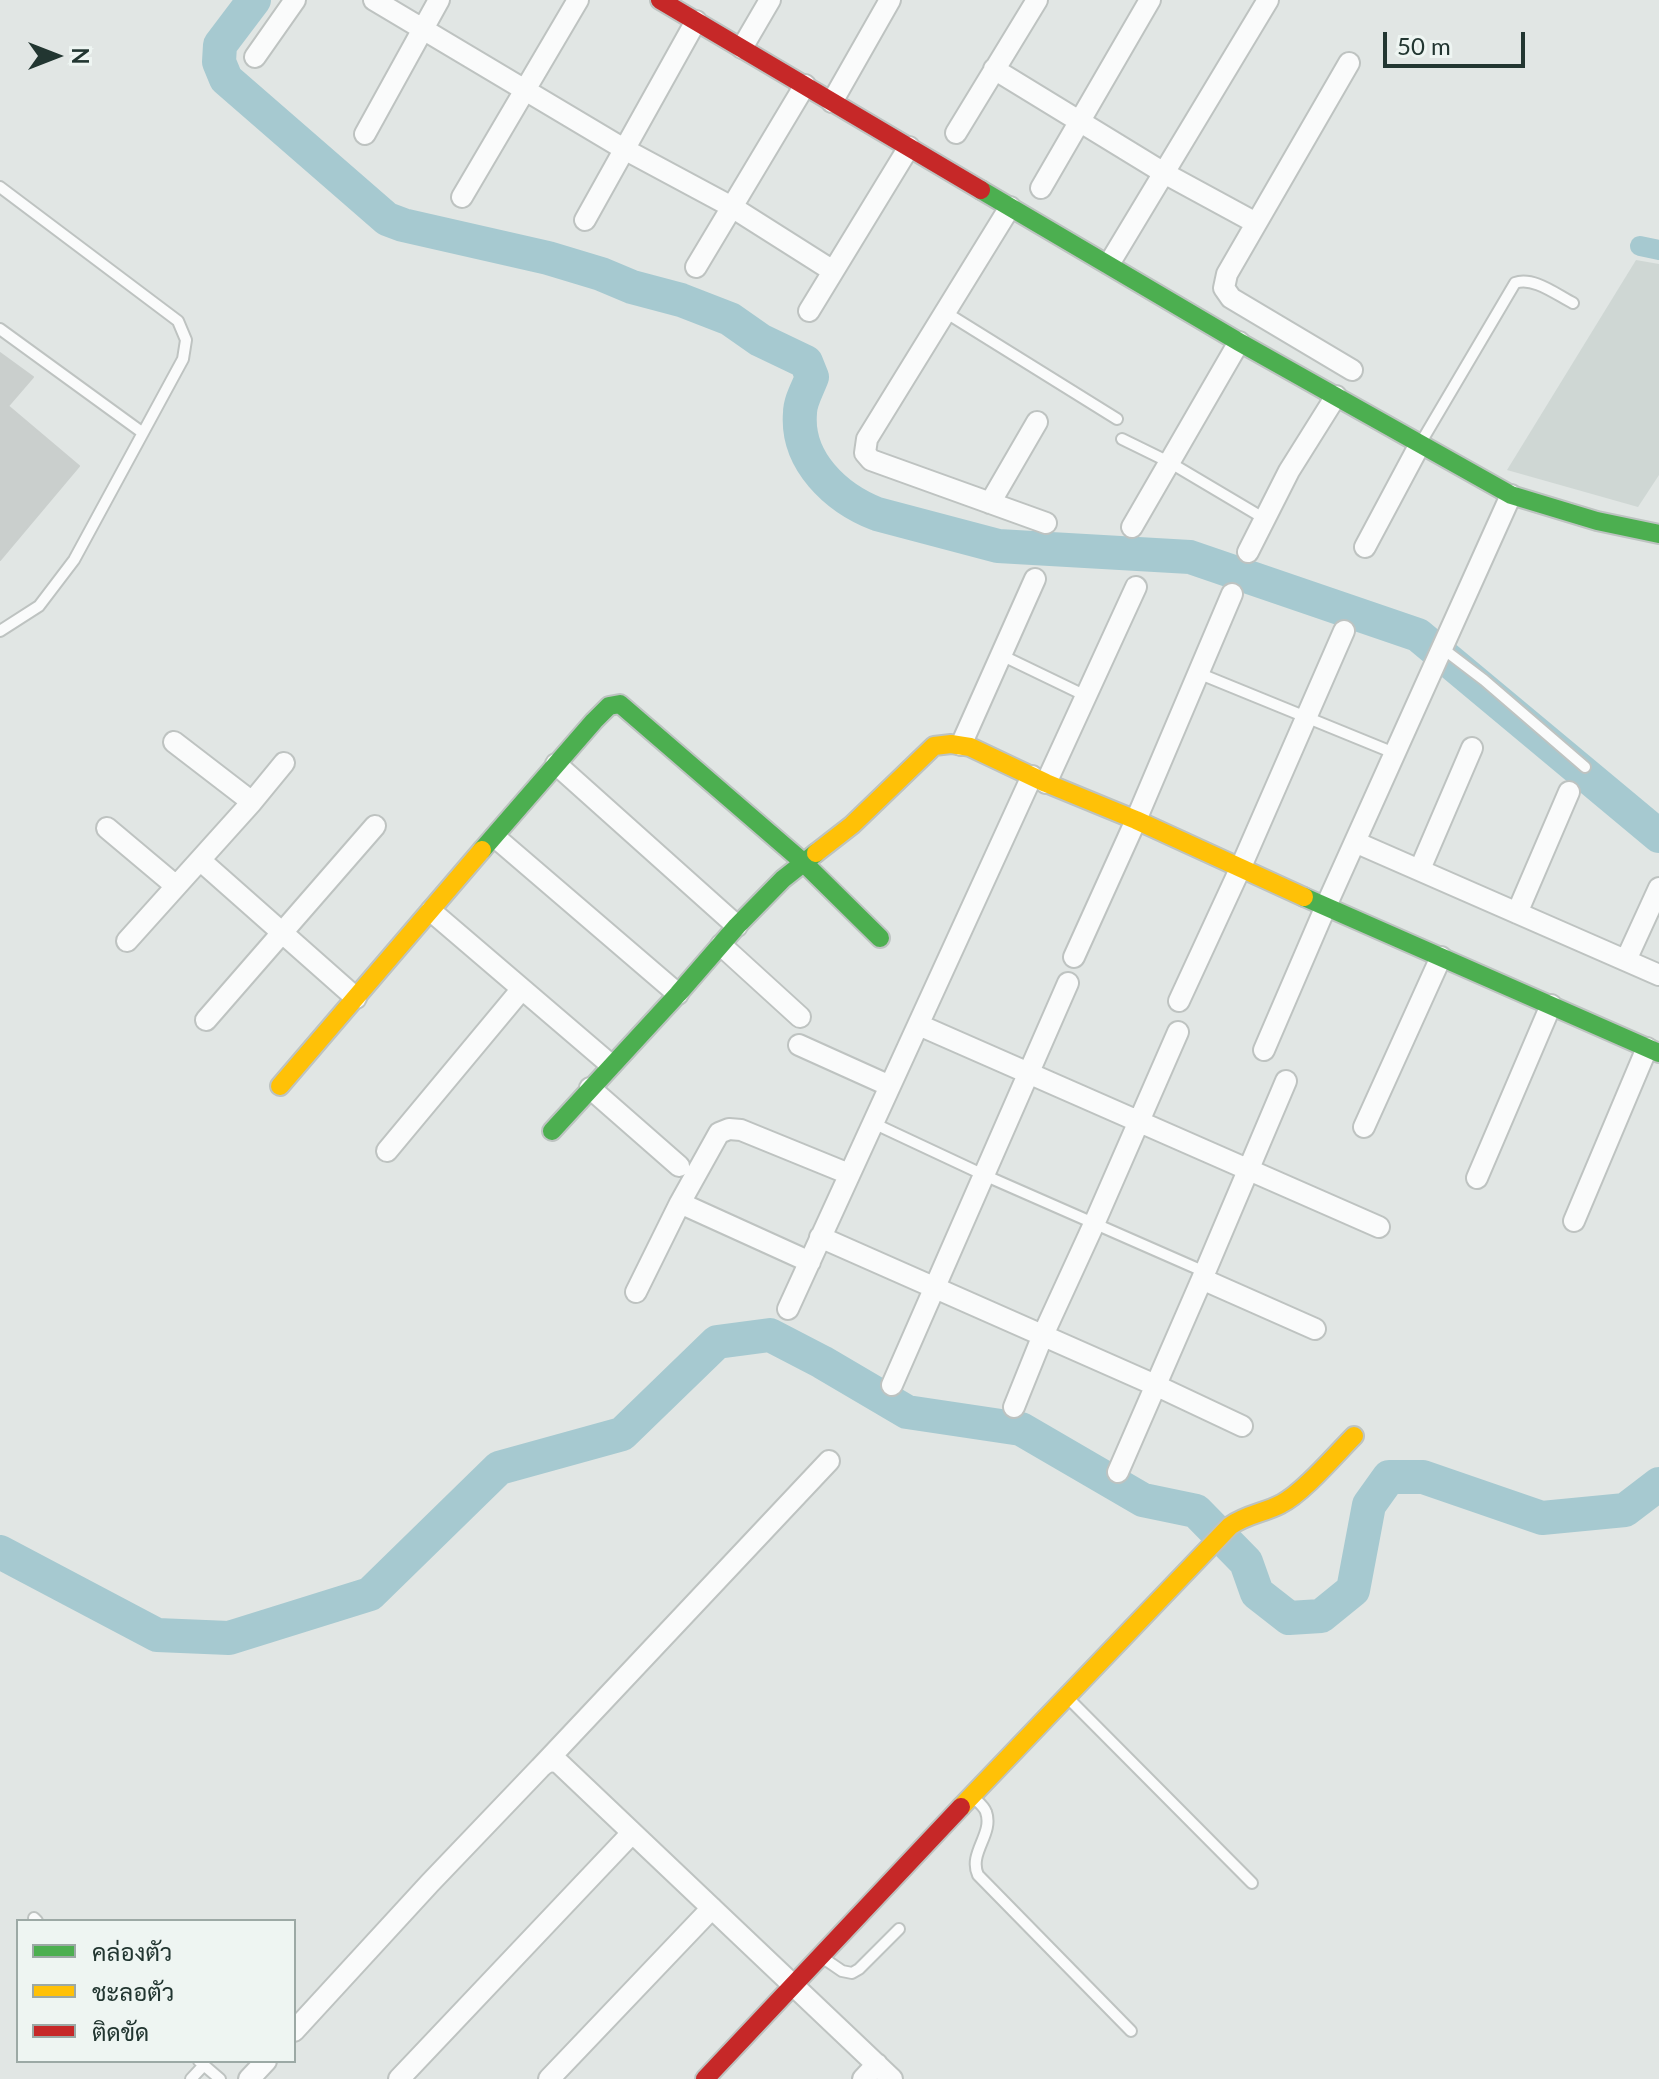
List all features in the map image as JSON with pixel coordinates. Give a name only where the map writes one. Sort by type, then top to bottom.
[{"type":"street","points":[[255,57],[295,0]]},
{"type":"street","points":[[374,0],[624,149],[732,207],[833,271]]},
{"type":"street","points":[[365,134],[439,0]]},
{"type":"street","points":[[462,197],[578,0]]},
{"type":"street","points":[[660,0],[1239,342],[1511,495],[1597,521],[1659,534]]},
{"type":"street","points":[[742,48],[770,0]]},
{"type":"street","points":[[832,102],[890,0]]},
{"type":"street","points":[[956,133],[1037,0]]},
{"type":"street","points":[[1041,188],[1150,0]]},
{"type":"street","points":[[1109,264],[1268,0]]},
{"type":"street","points":[[585,220],[696,21]]},
{"type":"street","points":[[1349,63],[1227,274],[1224,288],[1231,298],[1352,370]]},
{"type":"street","points":[[994,69],[1164,173],[1256,223]]},
{"type":"street","points":[[696,267],[805,85]]},
{"type":"street","points":[[809,311],[909,147]]},
{"type":"street","points":[[1010,207],[867,439],[865,453],[871,460],[1046,523]]},
{"type":"street","points":[[1132,527],[1239,342]]},
{"type":"street","points":[[1248,552],[1289,471],[1336,396]]},
{"type":"street","points":[[990,503],[1037,422]]},
{"type":"street","points":[[1365,547],[1420,444]]},
{"type":"street","points":[[1264,1050],[1511,495]]},
{"type":"street","points":[[961,745],[1035,579]]},
{"type":"street","points":[[788,1309],[919,1025],[1039,779],[1086,696],[1136,587]]},
{"type":"street","points":[[1074,957],[1232,594]]},
{"type":"street","points":[[1179,1001],[1344,631]]},
{"type":"street","points":[[280,1086],[556,764],[613,704],[620,704],[803,862],[880,938]]},
{"type":"street","points":[[174,742],[252,802]]},
{"type":"street","points":[[552,1131],[783,879],[852,825],[934,746],[951,744],[970,747],[1653,1050],[1574,1221]]},
{"type":"street","points":[[1420,869],[1472,748]]},
{"type":"street","points":[[127,941],[284,763]]},
{"type":"street","points":[[556,764],[737,926]]},
{"type":"street","points":[[1517,913],[1569,792]]},
{"type":"street","points":[[206,1020],[375,826]]},
{"type":"street","points":[[107,828],[176,886]]},
{"type":"street","points":[[495,837],[678,994]]},
{"type":"street","points":[[1355,842],[1659,975]]},
{"type":"street","points":[[200,860],[356,998]]},
{"type":"street","points":[[1626,960],[1659,888]]},
{"type":"street","points":[[431,911],[611,1065]]},
{"type":"street","points":[[721,945],[800,1017]]},
{"type":"street","points":[[1364,1127],[1441,957]]},
{"type":"street","points":[[892,1385],[1068,983]]},
{"type":"street","points":[[387,1151],[521,990]]},
{"type":"street","points":[[1477,1178],[1551,1005]]},
{"type":"street","points":[[919,1025],[1379,1227]]},
{"type":"street","points":[[1014,1407],[1178,1032]]},
{"type":"street","points":[[799,1045],[890,1086]]},
{"type":"street","points":[[1118,1472],[1286,1081]]},
{"type":"street","points":[[590,1088],[679,1166]]},
{"type":"street","points":[[636,1292],[719,1133],[729,1129],[741,1130],[849,1174]]},
{"type":"street","points":[[680,1203],[810,1262]]},
{"type":"street","points":[[820,1237],[936,1286],[1242,1426]]},
{"type":"street","points":[[1203,1275],[1315,1329]]},
{"type":"street","points":[[705,2079],[1230,1526],[1243,1517],[1280,1505],[1293,1497],[1354,1436]]},
{"type":"street","points":[[296,2029],[829,1461]]},
{"type":"street","points":[[540,1768],[552,1761],[559,1763],[794,1984],[870,2072],[892,2079]]},
{"type":"street","points":[[399,2079],[632,1833]]},
{"type":"street","points":[[549,2079],[712,1908]]},
{"type":"street","points":[[249,2079],[264,2063]]},
{"type":"lane","points":[[0,187],[178,321],[186,340],[183,359],[74,560],[39,606],[0,631]]},
{"type":"lane","points":[[1420,444],[1515,283],[1522,280],[1531,282],[1573,303]]},
{"type":"lane","points":[[945,312],[1117,419]]},
{"type":"lane","points":[[0,329],[143,433]]},
{"type":"lane","points":[[1122,439],[1169,462],[1265,519]]},
{"type":"lane","points":[[1442,648],[1585,767]]},
{"type":"lane","points":[[1001,655],[1086,696]]},
{"type":"lane","points":[[1198,673],[1394,753]]},
{"type":"lane","points":[[873,1123],[1203,1275]]},
{"type":"lane","points":[[1066,1696],[1252,1883]]},
{"type":"lane","points":[[972,1795],[986,1810],[987,1820],[974,1861],[978,1875],[1131,2031]]},
{"type":"lane","points":[[819,1956],[842,1971],[852,1973],[899,1929]]},
{"type":"lane","points":[[191,2079],[201,2063],[220,2079]]},
{"type":"shaded area","points":[[1636,260],[1659,264],[1659,475],[1638,507],[1507,470]]},
{"type":"building","points":[[0,353],[33,377],[8,406],[79,466],[0,560]]},
{"type":"waterway","points":[[254,0],[220,45],[219,62],[226,79],[387,219],[548,258],[681,300],[730,319],[760,340],[806,362],[812,377],[800,408],[800,430],[805,447],[822,476],[862,507],[877,514],[998,546],[1190,557],[1418,635],[1659,836]]},
{"type":"waterway","points":[[1640,246],[1659,250]]},
{"type":"waterway","points":[[0,1552],[157,1635],[229,1638],[370,1594],[499,1468],[622,1434],[717,1342],[770,1335],[907,1412],[1021,1429],[1143,1500],[1196,1511],[1246,1562],[1257,1593],[1289,1618],[1321,1616],[1353,1590],[1369,1505],[1389,1477],[1423,1477],[1542,1518],[1625,1510],[1659,1484]]},
{"type":"traffic: fast","points":[[981,190],[1239,342],[1511,495],[1597,521],[1659,534]]},
{"type":"traffic: fast","points":[[482,850],[594,721],[609,706],[620,704],[803,862],[880,938]]},
{"type":"traffic: fast","points":[[552,1131],[737,926],[783,879],[816,853]]},
{"type":"traffic: fast","points":[[1304,897],[1659,1053]]},
{"type":"traffic: slow","points":[[816,853],[852,825],[934,746],[951,744],[970,747],[1304,897]]},
{"type":"traffic: slow","points":[[280,1086],[482,850]]},
{"type":"traffic: slow","points":[[961,1807],[1230,1526],[1290,1499],[1354,1436]]},
{"type":"traffic: jam","points":[[660,0],[981,190]]},
{"type":"traffic: jam","points":[[705,2079],[961,1807]]}]
